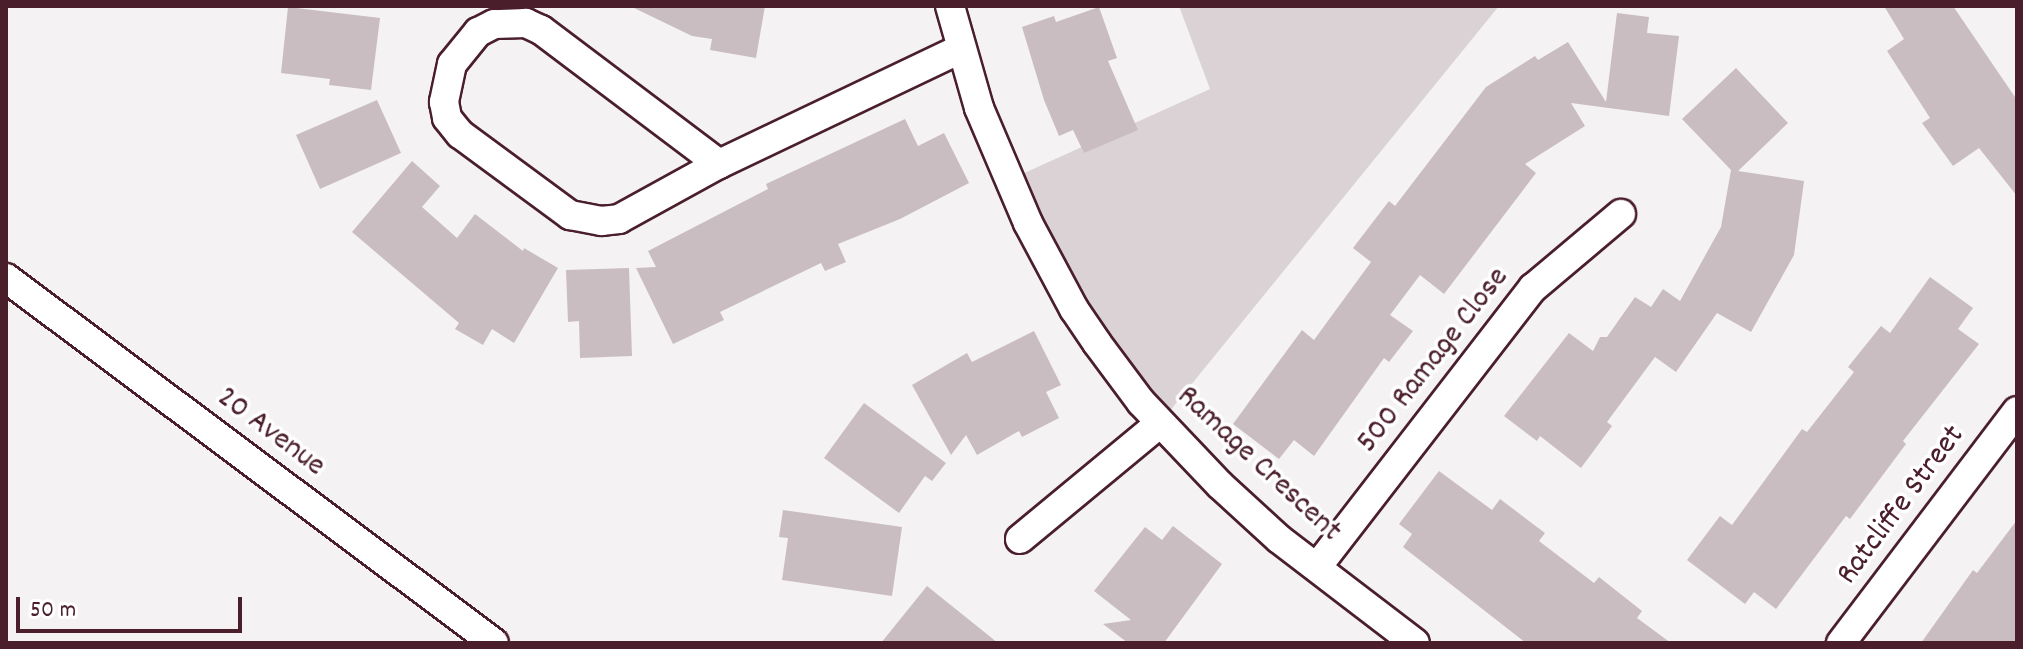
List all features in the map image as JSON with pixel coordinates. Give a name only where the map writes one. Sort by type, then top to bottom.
[{"type":"street","name":"Ramage Crescent","points":[[950,6],[960,49],[984,120],[1038,245],[1074,309],[1160,423],[1245,508],[1415,643]]},
{"type":"street","points":[[719,164],[541,30],[526,23],[494,24],[478,32],[452,64],[444,102],[447,118],[474,147],[570,215],[587,221],[619,219],[719,164],[960,49]]},
{"type":"street","name":"500 Ramage Close","points":[[1317,567],[1533,288],[1621,214]]},
{"type":"street","name":"20 Avenue","points":[[6,278],[494,643]]},
{"type":"street","name":"Ratcliffe Street","points":[[1841,643],[2017,411]]},
{"type":"street","points":[[1020,539],[1160,423]]},
{"type":"shaded area","points":[[1179,6],[1499,6],[1160,423],[1009,180],[1210,89]]},
{"type":"building","points":[[630,6],[765,6],[756,58],[710,50],[712,39],[692,36]]},
{"type":"building","points":[[1884,6],[1953,6],[2017,100],[2017,196],[1979,148],[1953,166],[1922,123],[1930,118],[1887,51],[1904,39]]},
{"type":"building","points":[[288,7],[380,18],[371,90],[329,85],[330,79],[281,73]]},
{"type":"building","points":[[1099,7],[1117,58],[1108,61],[1138,130],[1084,153],[1073,130],[1059,136],[1044,100],[1022,27],[1054,16],[1056,22]]},
{"type":"building","points":[[1617,13],[1649,17],[1647,33],[1679,36],[1669,116],[1571,103],[1585,126],[1525,164],[1536,173],[1444,294],[1420,275],[1390,315],[1413,331],[1389,362],[1384,358],[1314,456],[1294,440],[1279,459],[1233,424],[1302,330],[1314,340],[1371,262],[1353,248],[1389,201],[1395,206],[1486,87],[1535,56],[1538,60],[1568,42],[1606,102]]},
{"type":"building","points":[[1736,68],[1788,123],[1738,171],[1804,181],[1794,255],[1751,332],[1717,313],[1676,372],[1655,357],[1607,422],[1612,426],[1581,468],[1540,436],[1537,441],[1504,416],[1569,333],[1593,351],[1600,337],[1607,337],[1635,297],[1651,307],[1663,289],[1680,301],[1721,227],[1731,170],[1682,119]]},
{"type":"building","points":[[377,100],[401,153],[320,189],[296,135]]},
{"type":"building","points":[[905,119],[918,146],[944,133],[969,183],[900,219],[838,244],[846,262],[825,271],[821,263],[720,312],[724,320],[673,344],[636,268],[656,267],[648,251],[768,189],[766,184]]},
{"type":"building","points":[[412,161],[440,186],[422,207],[457,238],[475,214],[523,251],[524,248],[558,268],[514,343],[492,329],[483,345],[455,329],[459,323],[352,232]]},
{"type":"building","points":[[629,268],[632,356],[580,358],[579,321],[568,322],[566,270]]},
{"type":"building","points":[[1930,277],[1973,308],[1958,329],[1979,344],[1903,441],[1906,444],[1850,519],[1846,516],[1776,609],[1754,592],[1745,604],[1687,560],[1720,516],[1732,525],[1802,429],[1807,432],[1854,372],[1848,367],[1881,326],[1890,333]]},
{"type":"building","points":[[1034,331],[1061,385],[1046,392],[1059,418],[1022,437],[1019,431],[977,455],[966,435],[951,455],[912,385],[967,353],[972,362]]},
{"type":"building","points":[[864,403],[946,463],[932,481],[925,476],[899,513],[824,458]]},
{"type":"building","points":[[1439,471],[1492,510],[1500,499],[1545,533],[1539,541],[1594,583],[1599,577],[1642,611],[1637,618],[1671,643],[1526,643],[1403,547],[1412,534],[1399,524]]},
{"type":"building","points":[[783,510],[902,527],[892,596],[782,580],[788,538],[779,537]]},
{"type":"building","points":[[2017,520],[2017,643],[1921,643],[1973,570],[1977,573]]},
{"type":"building","points":[[1173,526],[1222,564],[1164,643],[1128,643],[1103,624],[1131,620],[1094,591],[1145,527],[1162,540]]},
{"type":"building","points":[[927,586],[998,643],[881,643]]}]
